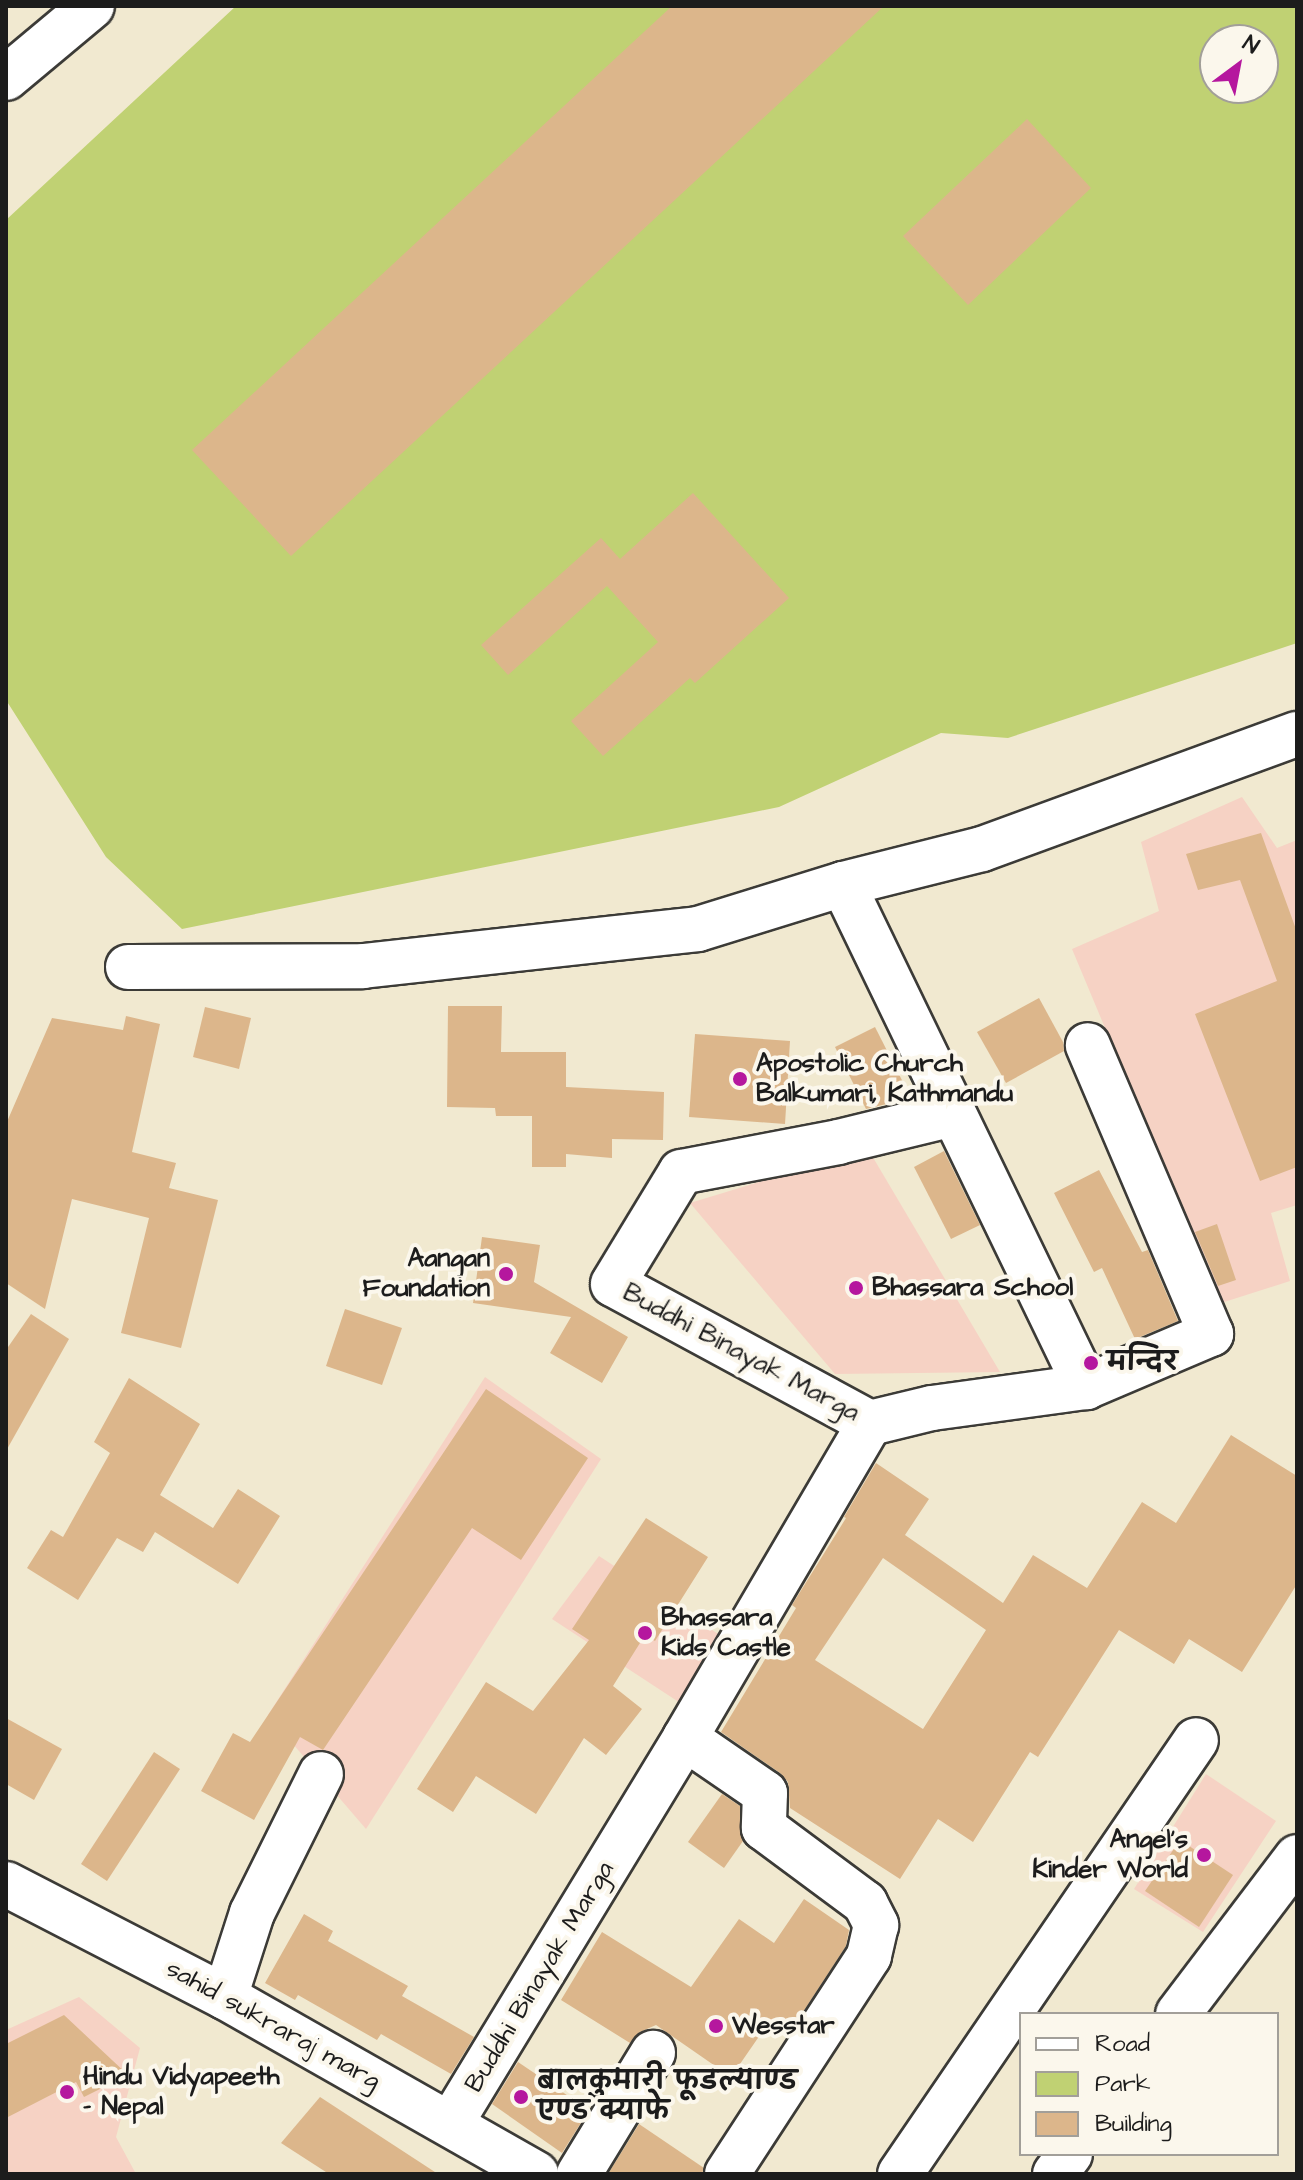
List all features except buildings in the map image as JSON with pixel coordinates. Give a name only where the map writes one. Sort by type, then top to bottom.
[{"type":"street","points":[[6,78],[92,6]]},
{"type":"street","points":[[128,967],[363,966],[698,929],[843,884],[982,849],[1297,734]]},
{"type":"street","points":[[843,884],[1086,1387]]},
{"type":"street","points":[[870,1423],[932,1408],[1086,1387],[1211,1334],[1088,1045]]},
{"type":"street","name":"Buddhi Binayak Marga","points":[[451,2123],[685,1738],[870,1423],[613,1284],[681,1172],[838,1142],[953,1114]]},
{"type":"street","points":[[685,1738],[765,1793],[764,1828],[865,1903],[876,1925],[869,1956],[727,2174]]},
{"type":"street","points":[[900,2174],[1196,1740]]},
{"type":"street","points":[[225,1997],[252,1913],[321,1774]]},
{"type":"street","points":[[1180,2012],[1297,1857]]},
{"type":"street","name":"sahid sukraraj marg","points":[[6,1884],[225,1997],[536,2174]]},
{"type":"street","points":[[579,2174],[653,2053]]},
{"type":"street","points":[[1055,2174],[1068,2156]]},
{"type":"shaded area","points":[[1242,797],[1277,848],[1297,840],[1297,1205],[1271,1213],[1290,1281],[1218,1304],[1207,1268],[1183,1275],[1172,1188],[1072,949],[1159,911],[1141,842]]},
{"type":"shaded area","name":"Bhassara School","points":[[868,1149],[1000,1372],[835,1374],[690,1203]]},
{"type":"shaded area","points":[[485,1377],[601,1459],[366,1829],[268,1715]]},
{"type":"shaded area","name":"Bhassara Kids Castle","points":[[599,1556],[738,1647],[697,1714],[552,1619]]},
{"type":"shaded area","name":"Angel's Kinder World","points":[[1206,1774],[1276,1821],[1203,1932],[1134,1889]]},
{"type":"shaded area","name":"Hindu Vidyapeeth - Nepal","points":[[79,1997],[140,2048],[116,2137],[136,2174],[6,2174],[6,2030]]},
{"type":"green space","points":[[236,6],[1297,6],[1297,643],[1008,738],[941,733],[779,807],[182,929],[106,857],[6,700],[6,220]]},
{"type":"place","name":"Apostolic Church Balkumari, Kathmandu","points":[[740,1079]]},
{"type":"place","name":"Aangan Foundation","points":[[506,1274]]},
{"type":"place","name":"Bhassara School","points":[[856,1288]]},
{"type":"place","name":"मन्दिर","points":[[1091,1363]]},
{"type":"place","name":"Bhassara Kids Castle","points":[[645,1633]]},
{"type":"place","name":"Angel's Kinder World","points":[[1204,1855]]},
{"type":"place","name":"Wesstar","points":[[716,2026]]},
{"type":"place","name":"Hindu Vidyapeeth - Nepal","points":[[67,2092]]},
{"type":"place","name":"बालकुमारी फूडल्याण्ड एण्ड क्याफे","points":[[521,2097]]}]
